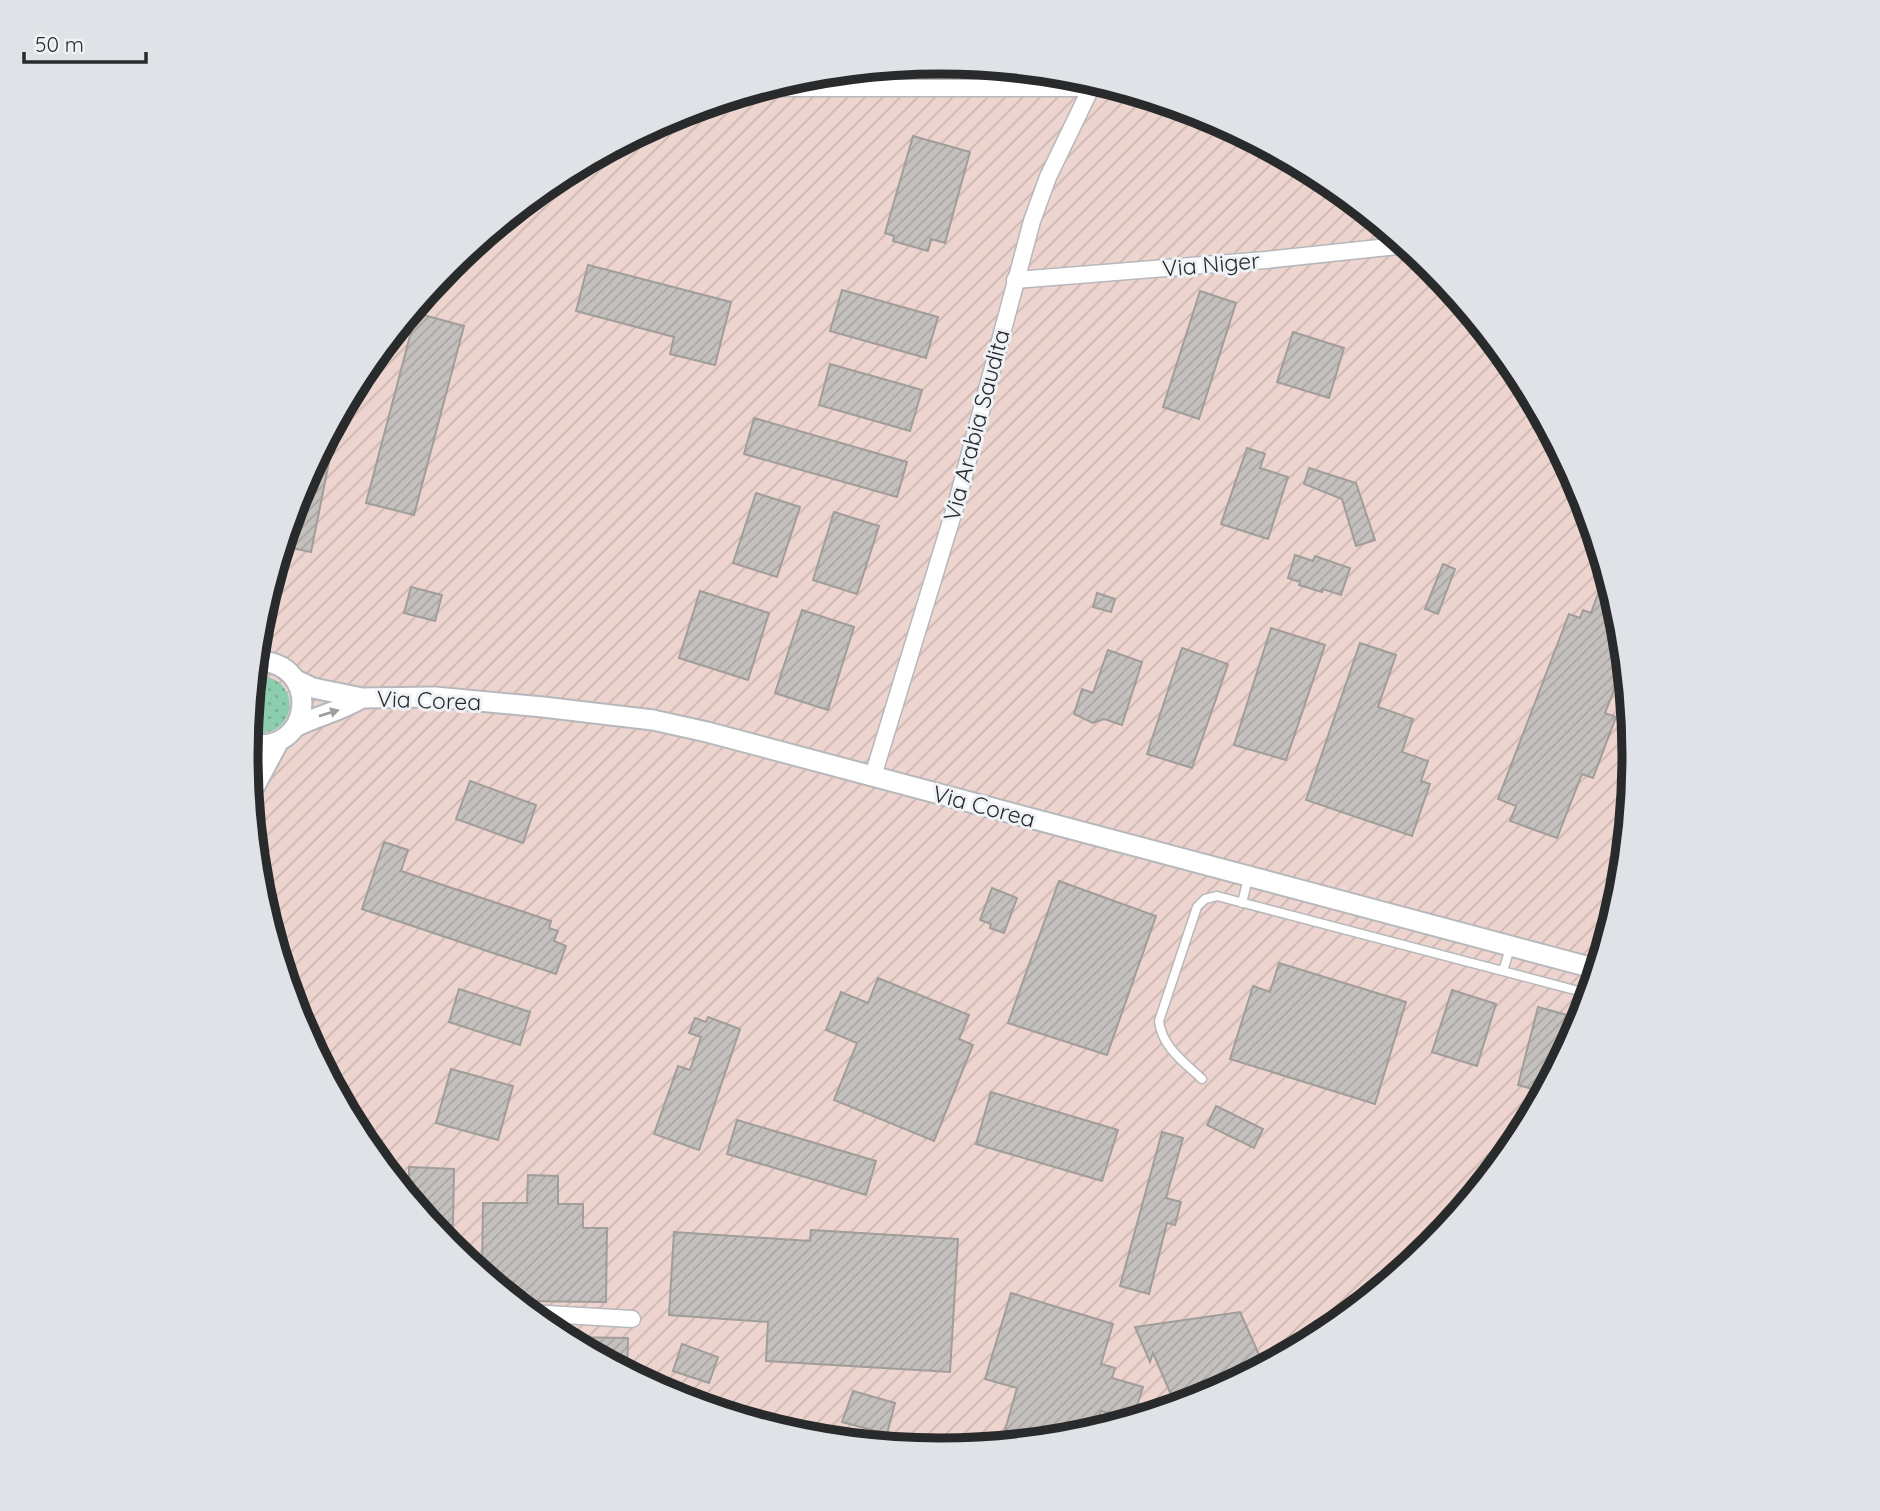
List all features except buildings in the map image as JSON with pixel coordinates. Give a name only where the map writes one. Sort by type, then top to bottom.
[{"type":"street","points":[[805,87],[1059,84]]},
{"type":"street","name":"Via Arabia Saudita","points":[[873,776],[958,498],[1014,280],[1032,221],[1048,177],[1088,90]]},
{"type":"street","name":"Via Niger","points":[[1014,280],[1266,260],[1394,246]]},
{"type":"street","points":[[265,662],[284,668],[296,680],[313,688],[362,698]]},
{"type":"street","points":[[295,727],[300,719],[303,701],[296,680]]},
{"type":"street","name":"Via Corea","points":[[362,698],[435,697],[653,720],[707,732],[1589,967]]},
{"type":"street","points":[[259,778],[279,741],[295,727],[321,715],[346,708],[362,698]]},
{"type":"street","points":[[258,745],[265,746],[279,741]]},
{"type":"street","points":[[549,1314],[632,1319]]},
{"type":"lane","points":[[1242,903],[1249,875]]},
{"type":"lane","points":[[1202,1079],[1168,1046],[1161,1035],[1160,1021],[1197,907],[1205,900],[1217,896],[1580,991]]},
{"type":"lane","points":[[1503,971],[1511,945]]},
{"type":"shaded area","points":[[895,75],[985,75],[1029,79],[1117,97],[1159,110],[1201,125],[1281,165],[1319,188],[1390,243],[1453,306],[1481,340],[1531,415],[1552,454],[1586,536],[1599,579],[1609,622],[1621,711],[1621,800],[1616,845],[1609,889],[1586,975],[1552,1057],[1531,1097],[1481,1171],[1453,1205],[1422,1238],[1355,1297],[1319,1323],[1242,1367],[1201,1386],[1117,1414],[1029,1432],[985,1436],[940,1438],[851,1432],[763,1414],[721,1401],[679,1386],[599,1346],[561,1323],[490,1268],[427,1205],[399,1171],[349,1096],[328,1057],[294,975],[281,932],[271,889],[259,800],[259,711],[264,666],[271,622],[294,536],[328,454],[349,414],[399,340],[427,306],[458,273],[525,214],[561,188],[638,144],[679,125],[763,97],[851,79]]},
{"type":"green space","points":[[263,676],[277,681],[286,690],[289,701],[284,722],[263,733],[259,732]]}]
